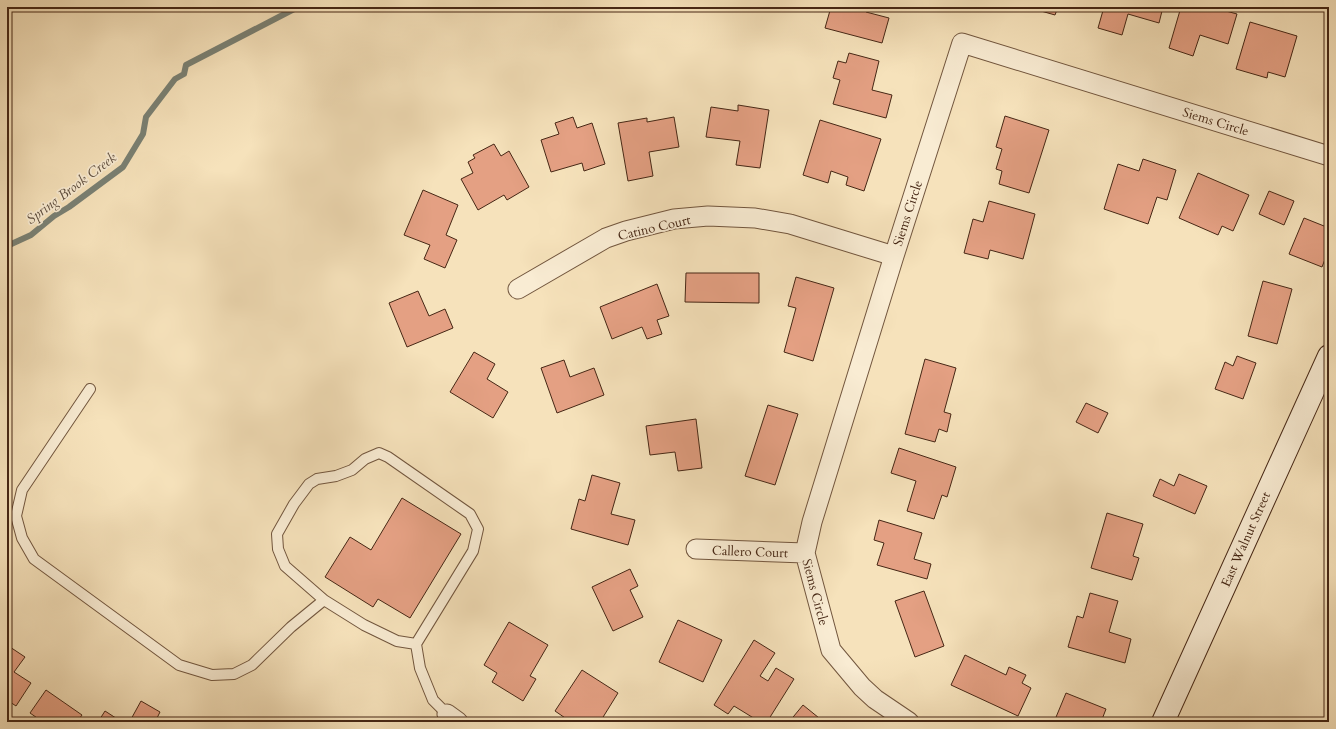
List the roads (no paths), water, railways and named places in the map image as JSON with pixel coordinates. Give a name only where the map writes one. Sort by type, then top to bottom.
[{"type":"street","name":"Siems Circle","points":[[909,722],[875,699],[862,687],[831,650],[805,553],[812,522],[894,256],[962,43],[1329,156]]},
{"type":"street","name":"Catino Court","points":[[518,289],[606,238],[626,231],[674,219],[708,216],[755,218],[790,224],[894,256]]},
{"type":"street","name":"East Walnut Street","points":[[1163,722],[1329,356]]},
{"type":"street","name":"Callero Court","points":[[696,549],[805,553]]},
{"type":"lane","points":[[90,390],[22,490],[16,516],[22,538],[34,559],[179,665],[212,675],[234,674],[252,665],[291,627],[324,600]]},
{"type":"lane","points":[[416,644],[397,641],[370,628],[324,600],[285,566],[278,548],[277,534],[294,504],[309,484],[317,479],[336,476],[352,470],[365,459],[379,454],[388,456],[470,514],[478,529],[473,551],[416,644],[420,668],[434,700],[454,720]]},
{"type":"waterway","name":"Spring Brook Creek","points":[[7,246],[31,235],[54,216],[69,207],[123,167],[143,134],[146,117],[175,79],[184,74],[186,65],[298,7]]}]
